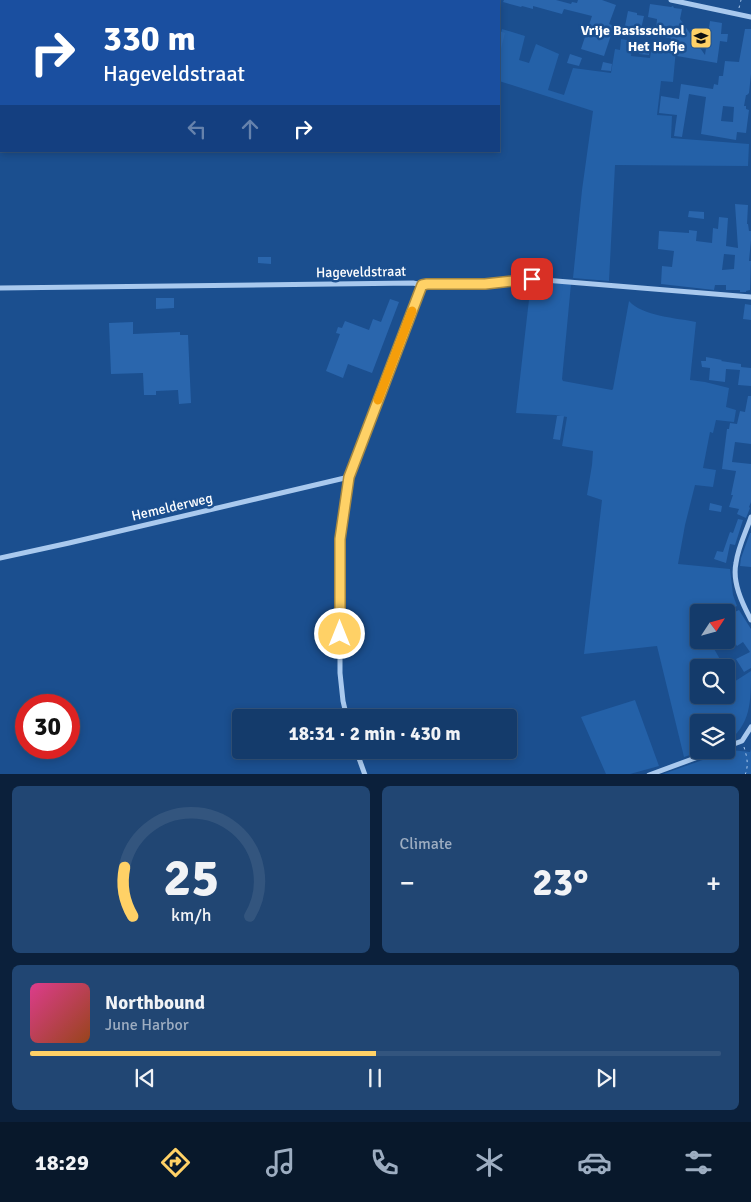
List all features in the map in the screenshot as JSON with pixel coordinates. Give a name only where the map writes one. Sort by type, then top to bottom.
[{"type":"street","points":[[671,0],[751,17]]},
{"type":"street","name":"Hageveldstraat","points":[[0,288],[413,283],[422,285],[485,284],[532,279],[751,297]]},
{"type":"street","points":[[345,709],[340,673],[340,539],[349,477],[422,285]]},
{"type":"street","name":"Hemelderweg","points":[[0,558],[349,477]]},
{"type":"street","points":[[751,517],[735,564],[739,595],[751,620]]},
{"type":"street","points":[[735,744],[742,741],[751,727]]},
{"type":"street","points":[[359,759],[365,774]]},
{"type":"street","points":[[649,774],[692,759]]},
{"type":"path","points":[[738,14],[741,0]]},
{"type":"path","points":[[742,741],[748,763],[745,774]]},
{"type":"shaded area","points":[[502,29],[525,36],[519,60],[529,63],[536,44],[559,54],[548,90],[564,95],[573,68],[611,73],[615,49],[620,50],[621,39],[632,41],[631,56],[650,58],[652,45],[676,49],[673,82],[661,81],[657,115],[672,116],[671,138],[749,144],[748,166],[615,165],[609,281],[573,278],[582,190],[593,111],[500,81],[500,38]]},
{"type":"shaded area","points":[[531,282],[571,284],[563,381],[613,389],[629,301],[642,310],[651,313],[696,322],[690,380],[729,388],[726,407],[736,410],[734,422],[716,420],[713,433],[710,432],[703,468],[716,470],[713,487],[695,485],[678,564],[730,569],[733,595],[737,606],[735,607],[735,604],[690,604],[690,649],[714,649],[720,659],[690,659],[690,704],[735,704],[735,681],[751,671],[751,693],[748,712],[735,735],[735,714],[690,714],[690,755],[684,757],[657,646],[584,654],[602,500],[587,495],[593,451],[562,446],[567,417],[516,413]]},
{"type":"shaded area","points":[[635,700],[659,766],[630,774],[606,774],[581,717]]},
{"type":"shaded area","points":[[751,749],[751,774],[663,774],[706,759],[735,759],[735,750],[750,752]]},
{"type":"building","points":[[504,0],[556,0],[571,4],[572,2],[577,3],[578,0],[602,0],[616,5],[609,24],[614,26],[604,56],[581,49],[592,16],[564,9],[562,14],[533,6],[533,9],[521,7],[503,2]]},
{"type":"building","points":[[650,4],[673,6],[674,8],[682,9],[680,19],[705,55],[710,21],[722,23],[721,34],[728,34],[727,42],[720,41],[717,63],[677,56],[679,42],[670,40],[671,38],[658,36],[658,31],[656,31],[657,19],[648,17]]},
{"type":"building","points":[[628,11],[644,16],[641,29],[625,26]]},
{"type":"building","points":[[745,29],[751,29],[751,74],[749,93],[746,95],[744,106],[749,110],[746,133],[737,132],[736,140],[701,134],[706,97],[689,94],[682,137],[674,136],[677,115],[659,113],[661,96],[679,99],[681,84],[713,89],[714,84],[718,85],[719,76],[723,76],[725,61],[739,62]],"holes":[[[723,106],[734,107],[733,122],[721,121]]]},
{"type":"building","points":[[500,31],[505,33],[500,49]]},
{"type":"building","points":[[640,43],[651,44],[649,55],[639,54]]},
{"type":"building","points":[[570,54],[582,58],[579,66],[567,63]]},
{"type":"building","points":[[603,62],[612,64],[611,71],[601,70]]},
{"type":"building","points":[[735,204],[748,205],[747,224],[749,231],[751,231],[750,290],[740,292],[740,290],[726,290],[726,285],[715,285],[714,290],[661,284],[662,266],[672,267],[674,251],[658,249],[659,231],[689,233],[689,230],[697,231],[696,241],[712,243],[713,228],[718,229],[719,217],[728,218],[726,246],[738,248]],"holes":[[[724,254],[735,255],[734,269],[722,270]]]},
{"type":"building","points":[[689,211],[704,212],[704,219],[688,217]]},
{"type":"building","points":[[258,257],[271,257],[271,264],[258,263]]},
{"type":"building","points":[[156,298],[174,298],[174,308],[156,309]]},
{"type":"building","points":[[390,299],[399,302],[372,373],[348,364],[343,378],[326,371],[340,334],[336,333],[338,327],[342,328],[345,321],[369,330],[373,319],[381,322]]},
{"type":"building","points":[[745,304],[751,305],[751,320],[743,319]]},
{"type":"building","points":[[133,322],[133,334],[180,332],[180,335],[188,335],[191,403],[179,404],[178,390],[156,391],[156,395],[144,395],[143,373],[111,374],[109,323]]},
{"type":"building","points":[[706,357],[741,364],[741,367],[751,368],[751,386],[738,385],[740,370],[726,369],[725,382],[709,380],[710,368],[702,367],[701,361],[706,361]]},
{"type":"building","points":[[748,396],[751,396],[751,444],[735,442],[732,462],[751,464],[751,502],[746,518],[737,514],[739,509],[729,507],[733,495],[731,495],[736,471],[722,469],[727,429],[729,429],[730,423],[737,424],[740,411],[745,412]]},
{"type":"building","points":[[557,416],[564,416],[560,440],[553,439]]},
{"type":"building","points":[[710,503],[722,506],[721,512],[709,510]]},
{"type":"building","points":[[738,519],[743,520],[735,545],[730,544],[726,563],[714,559],[717,551],[723,552],[730,532],[733,533]]},
{"type":"building","points":[[750,533],[751,567],[740,566],[741,558]]},
{"type":"building","points":[[739,610],[751,629],[751,668],[744,672],[736,659],[750,652],[743,642],[737,646],[735,643],[735,612]]},
{"type":"slow traffic","points":[[378,400],[412,311]]},
{"type":"place","name":"Vrije Basisschool Het Hofje","points":[[701,38]]},
{"type":"route","points":[[340,634],[340,539],[349,477],[422,285],[485,284],[532,279]]}]
